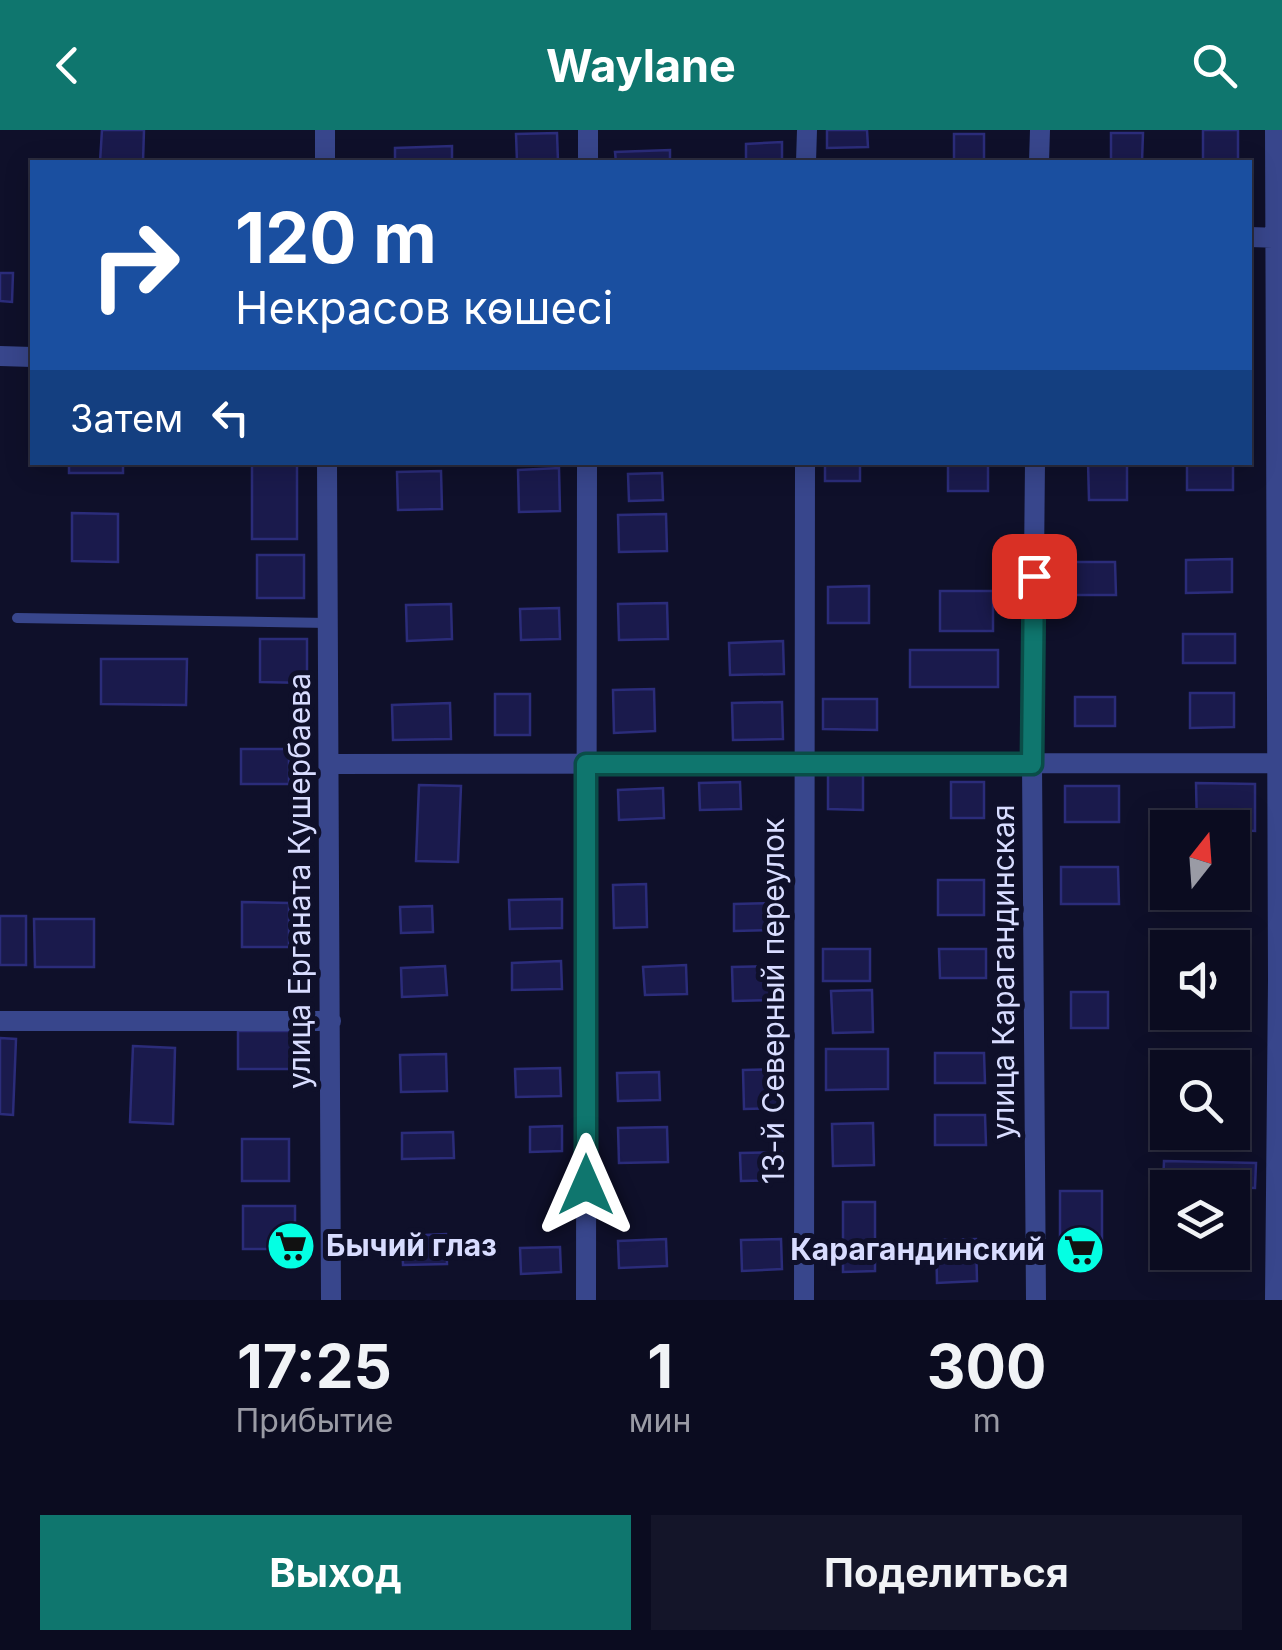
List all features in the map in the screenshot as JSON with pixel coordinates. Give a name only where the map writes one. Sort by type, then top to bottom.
[{"type":"street","points":[[325,130],[325,160]]},
{"type":"street","points":[[588,130],[588,160]]},
{"type":"street","points":[[806,130],[806,160]]},
{"type":"street","points":[[1039,160],[1040,130]]},
{"type":"street","points":[[1274,1300],[1280,980],[1279,238],[1275,130]]},
{"type":"street","points":[[1252,238],[1279,238]]},
{"type":"street","points":[[0,356],[30,357]]},
{"type":"street","name":"улица Ерганата Кушербаева","points":[[327,465],[330,1300]]},
{"type":"street","points":[[586,1300],[587,465]]},
{"type":"street","name":"13-й Северный переулок","points":[[804,465],[804,1300]]},
{"type":"street","name":"улица Карагандинская","points":[[1035,465],[1032,764],[1036,1300]]},
{"type":"street","points":[[329,764],[1280,763]]},
{"type":"street","points":[[0,1021],[331,1021]]},
{"type":"lane","points":[[16,618],[328,623]]},
{"type":"building","points":[[102,130],[144,130],[143,160],[100,160]]},
{"type":"building","points":[[827,130],[867,130],[868,147],[827,148]]},
{"type":"building","points":[[1203,130],[1238,130],[1238,160],[1203,160]]},
{"type":"building","points":[[557,133],[558,160],[517,160],[516,134]]},
{"type":"building","points":[[1111,133],[1143,133],[1142,160],[1111,160]]},
{"type":"building","points":[[954,134],[984,134],[984,160],[954,160]]},
{"type":"building","points":[[782,142],[782,160],[746,160],[746,144]]},
{"type":"building","points":[[452,146],[452,160],[395,160],[395,148]]},
{"type":"building","points":[[670,150],[670,160],[616,160],[615,152]]},
{"type":"building","points":[[0,273],[13,273],[12,302],[0,301]]},
{"type":"building","points":[[69,465],[123,465],[123,473],[69,473]]},
{"type":"building","points":[[252,465],[297,465],[297,539],[252,539]]},
{"type":"building","points":[[825,465],[860,465],[860,481],[825,481]]},
{"type":"building","points":[[948,465],[988,465],[988,491],[948,491]]},
{"type":"building","points":[[1088,465],[1127,465],[1127,500],[1089,500]]},
{"type":"building","points":[[1187,465],[1233,465],[1233,490],[1187,490]]},
{"type":"building","points":[[559,468],[560,511],[519,512],[518,470]]},
{"type":"building","points":[[441,471],[442,509],[398,510],[397,472]]},
{"type":"building","points":[[662,473],[663,500],[629,501],[628,474]]},
{"type":"building","points":[[72,513],[118,514],[118,562],[72,561]]},
{"type":"building","points":[[666,514],[667,551],[619,552],[618,515]]},
{"type":"building","points":[[257,555],[304,555],[304,598],[257,598]]},
{"type":"building","points":[[1232,559],[1232,592],[1186,593],[1186,560]]},
{"type":"building","points":[[1075,562],[1115,562],[1116,595],[1075,595]]},
{"type":"building","points":[[869,586],[869,623],[828,623],[828,587]]},
{"type":"building","points":[[940,591],[993,591],[993,631],[940,631]]},
{"type":"building","points":[[667,603],[668,639],[619,640],[618,604]]},
{"type":"building","points":[[451,604],[452,639],[407,641],[406,605]]},
{"type":"building","points":[[559,608],[560,639],[521,640],[520,609]]},
{"type":"building","points":[[1183,634],[1235,634],[1235,663],[1183,663]]},
{"type":"building","points":[[260,639],[307,639],[307,683],[260,682]]},
{"type":"building","points":[[783,641],[784,674],[730,675],[729,643]]},
{"type":"building","points":[[910,650],[998,650],[998,687],[910,687]]},
{"type":"building","points":[[101,659],[187,659],[186,705],[101,704]]},
{"type":"building","points":[[654,689],[655,731],[614,733],[613,690]]},
{"type":"building","points":[[1190,693],[1234,693],[1234,727],[1190,728]]},
{"type":"building","points":[[495,694],[530,694],[530,735],[495,735]]},
{"type":"building","points":[[1075,697],[1115,697],[1115,726],[1075,726]]},
{"type":"building","points":[[823,699],[877,699],[877,730],[823,729]]},
{"type":"building","points":[[782,702],[783,739],[733,740],[732,703]]},
{"type":"building","points":[[450,703],[451,739],[393,740],[392,705]]},
{"type":"building","points":[[241,749],[289,749],[289,784],[241,784]]},
{"type":"building","points":[[828,774],[863,775],[863,810],[828,809]]},
{"type":"building","points":[[740,782],[741,809],[700,810],[699,783]]},
{"type":"building","points":[[951,782],[984,782],[984,818],[951,818]]},
{"type":"building","points":[[1196,783],[1255,784],[1255,831],[1250,831],[1250,810],[1197,810]]},
{"type":"building","points":[[419,785],[461,786],[458,862],[416,861]]},
{"type":"building","points":[[1065,786],[1119,786],[1119,822],[1065,822]]},
{"type":"building","points":[[663,788],[664,818],[619,820],[618,790]]},
{"type":"building","points":[[1061,867],[1118,867],[1119,904],[1061,904]]},
{"type":"building","points":[[938,880],[984,880],[984,915],[938,915]]},
{"type":"building","points":[[646,884],[647,927],[614,928],[613,885]]},
{"type":"building","points":[[562,899],[562,928],[510,929],[509,900]]},
{"type":"building","points":[[242,902],[289,903],[289,947],[242,947]]},
{"type":"building","points":[[774,903],[775,930],[734,931],[734,904]]},
{"type":"building","points":[[432,906],[433,932],[401,933],[400,907]]},
{"type":"building","points":[[0,916],[26,916],[26,965],[0,965]]},
{"type":"building","points":[[34,919],[94,919],[94,967],[35,967]]},
{"type":"building","points":[[823,949],[870,949],[870,981],[823,981]]},
{"type":"building","points":[[939,949],[986,949],[986,978],[940,978]]},
{"type":"building","points":[[561,961],[562,989],[512,990],[512,963]]},
{"type":"building","points":[[686,965],[687,994],[645,995],[643,967]]},
{"type":"building","points":[[445,966],[447,995],[402,997],[401,968]]},
{"type":"building","points":[[777,966],[778,1000],[733,1001],[732,967]]},
{"type":"building","points":[[872,990],[873,1032],[833,1033],[831,991]]},
{"type":"building","points":[[1071,992],[1108,992],[1108,1028],[1071,1028]]},
{"type":"building","points":[[238,1031],[300,1031],[300,1069],[238,1069]]},
{"type":"building","points":[[0,1038],[16,1039],[13,1115],[0,1114]]},
{"type":"building","points":[[133,1046],[175,1048],[173,1124],[130,1122]]},
{"type":"building","points":[[826,1049],[888,1049],[888,1089],[826,1090]]},
{"type":"building","points":[[935,1053],[984,1053],[985,1083],[935,1083]]},
{"type":"building","points":[[446,1054],[447,1091],[401,1092],[400,1055]]},
{"type":"building","points":[[560,1068],[561,1096],[516,1097],[515,1069]]},
{"type":"building","points":[[781,1069],[782,1108],[744,1109],[743,1070]]},
{"type":"building","points":[[659,1072],[660,1100],[618,1101],[617,1073]]},
{"type":"building","points":[[935,1115],[985,1115],[986,1145],[935,1145]]},
{"type":"building","points":[[873,1123],[874,1165],[833,1166],[832,1124]]},
{"type":"building","points":[[562,1126],[562,1151],[530,1152],[530,1127]]},
{"type":"building","points":[[667,1127],[668,1162],[619,1163],[618,1128]]},
{"type":"building","points":[[453,1132],[454,1158],[402,1159],[402,1133]]},
{"type":"building","points":[[242,1139],[289,1139],[289,1181],[242,1181]]},
{"type":"building","points":[[782,1152],[783,1180],[741,1181],[740,1153]]},
{"type":"building","points":[[1164,1161],[1256,1163],[1255,1188],[1250,1188],[1250,1170],[1164,1170]]},
{"type":"building","points":[[1060,1191],[1102,1191],[1102,1252],[1060,1252]]},
{"type":"building","points":[[843,1202],[875,1202],[875,1271],[843,1272]]},
{"type":"building","points":[[243,1206],[295,1206],[295,1249],[243,1249]]},
{"type":"building","points":[[446,1234],[447,1264],[403,1265],[402,1236]]},
{"type":"building","points":[[666,1239],[667,1266],[619,1268],[618,1241]]},
{"type":"building","points":[[781,1239],[782,1269],[742,1271],[741,1240]]},
{"type":"building","points":[[976,1239],[977,1281],[937,1283],[936,1240]]},
{"type":"building","points":[[560,1247],[561,1272],[521,1274],[520,1248]]},
{"type":"place","name":"Бычий глаз","points":[[291,1246]]},
{"type":"place","name":"Карагандинский","points":[[1080,1250]]},
{"type":"route","points":[[586,1185],[586,764],[1032,764],[1034,576]]}]
